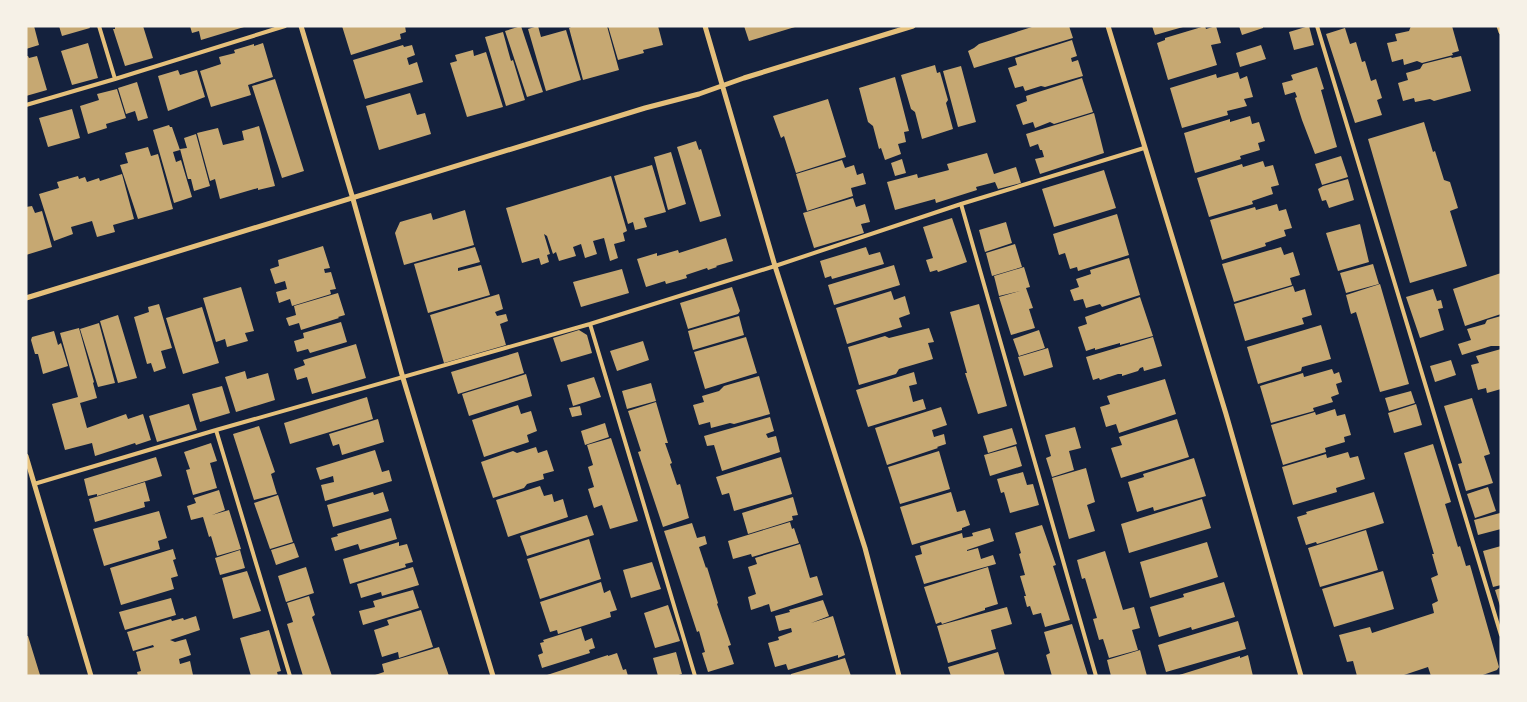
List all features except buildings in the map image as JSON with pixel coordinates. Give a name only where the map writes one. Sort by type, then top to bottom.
[{"type":"street","points":[[301,26],[353,198],[402,378],[493,676]]},
{"type":"street","points":[[705,26],[775,266],[865,548],[899,676]]},
{"type":"street","points":[[26,298],[913,26]]},
{"type":"street","points":[[1108,26],[1226,414],[1301,676]]},
{"type":"street","points":[[1499,26],[1501,32]]},
{"type":"street","points":[[26,456],[91,676]]},
{"type":"lane","points":[[99,26],[115,80]]},
{"type":"lane","points":[[26,105],[115,80],[285,26]]},
{"type":"lane","points":[[1317,26],[1501,636]]},
{"type":"lane","points":[[34,484],[216,430],[590,324],[775,266],[961,204],[1144,148]]},
{"type":"lane","points":[[961,204],[1096,676]]},
{"type":"lane","points":[[590,324],[695,676]]},
{"type":"lane","points":[[216,430],[290,676]]}]
